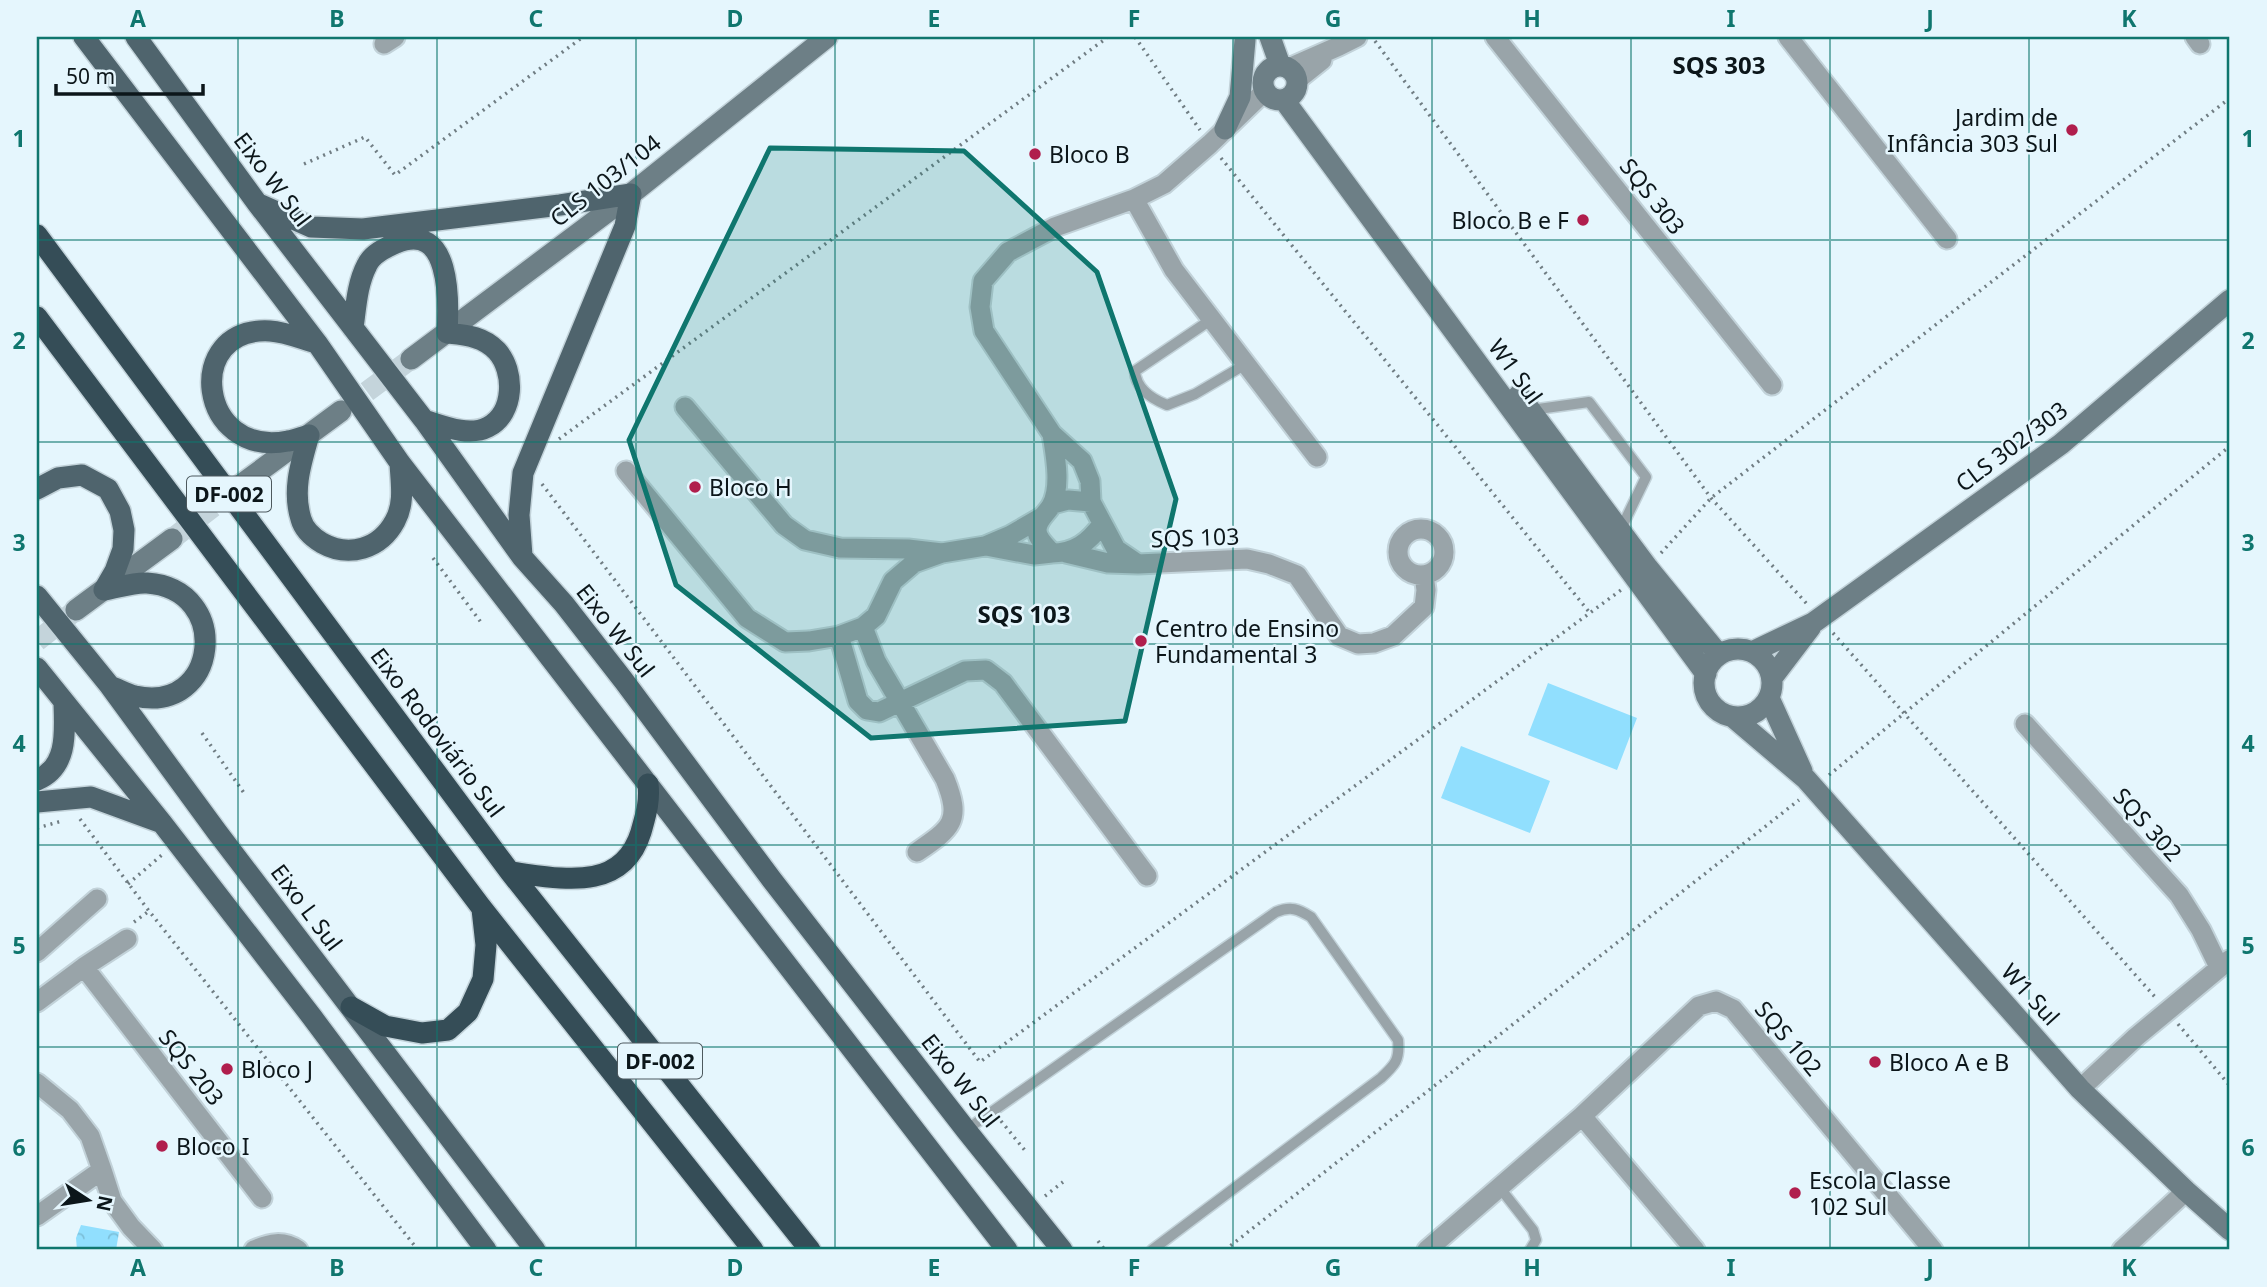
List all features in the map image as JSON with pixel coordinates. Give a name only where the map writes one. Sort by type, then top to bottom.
[{"type":"highway","name":"Eixo Rodoviário Sul","points":[[37,235],[510,872],[810,1250]]},
{"type":"highway","name":"DF-002","points":[[37,317],[481,907],[753,1250]]},
{"type":"highway","points":[[510,872],[569,880],[602,876],[624,861],[639,839],[650,803],[648,784]]},
{"type":"highway","points":[[351,1007],[385,1026],[422,1033],[448,1030],[468,1012],[483,979],[486,945],[481,907]]},
{"type":"main road","points":[[84,37],[317,343],[400,463],[1007,1250]]},
{"type":"main road","name":"Eixo W Sul","points":[[136,37],[257,203],[424,420],[522,556],[564,604],[624,681],[772,880],[1062,1250]]},
{"type":"main road","points":[[257,203],[311,227],[363,229],[631,194],[625,226],[523,473],[519,515],[522,556]]},
{"type":"main road","points":[[353,328],[360,281],[368,262],[383,248],[407,238],[422,241],[434,250],[441,259],[449,302],[447,333],[474,336],[495,349],[505,363],[509,376],[509,399],[501,416],[487,427],[453,429],[424,420]]},
{"type":"main road","points":[[309,435],[288,441],[266,442],[248,438],[231,428],[218,411],[212,392],[212,369],[220,354],[234,339],[249,333],[269,331],[317,343]]},
{"type":"main road","points":[[309,435],[297,482],[301,521],[311,537],[331,547],[349,552],[367,547],[385,536],[396,520],[402,498],[400,463]]},
{"type":"main road","points":[[37,489],[58,478],[82,475],[108,489],[120,511],[124,530],[123,550],[116,571],[104,590]]},
{"type":"main road","points":[[104,590],[146,583],[168,589],[186,598],[197,609],[204,628],[205,648],[201,667],[191,682],[173,695],[135,696],[110,686]]},
{"type":"main road","name":"Eixo L Sul","points":[[37,596],[110,686],[217,832],[535,1250]]},
{"type":"main road","points":[[37,668],[162,823],[321,1028],[486,1250]]},
{"type":"main road","points":[[37,780],[57,764],[64,744],[64,704]]},
{"type":"main road","points":[[37,802],[91,797],[162,823]]},
{"type":"street","name":"CLS 103/104","points":[[411,359],[631,194],[827,37]]},
{"type":"street","name":"W1 Sul","points":[[1270,37],[1281,84]]},
{"type":"street","points":[[1281,84],[1357,37]]},
{"type":"street","name":"SQS 303","points":[[1495,37],[1772,385]]},
{"type":"street","points":[[1788,37],[1947,239]]},
{"type":"street","name":"W1 Sul","points":[[1244,38],[1281,84],[1642,573],[1706,674]]},
{"type":"street","points":[[1225,129],[1240,97],[1244,38]]},
{"type":"street","name":"SQS 103","points":[[1138,564],[1116,549],[1091,502],[1090,481],[1082,461],[1052,434],[984,331],[980,307],[984,281],[1008,252],[1055,227],[1134,199],[1164,184],[1225,129],[1281,84]]},
{"type":"street","points":[[1134,199],[1174,270],[1317,457]]},
{"type":"street","name":"CLS 302/303","points":[[1752,652],[1817,621],[2061,444],[2230,300]]},
{"type":"street","name":"SQS 103","points":[[685,407],[785,526],[805,540],[840,548],[908,549],[942,553]]},
{"type":"street","points":[[242,484],[341,411]]},
{"type":"street","name":"SQS 103","points":[[1052,434],[1058,474],[1047,511],[1037,529],[1041,542],[1059,553]]},
{"type":"street","points":[[626,471],[747,618],[785,642],[839,636],[863,627],[876,661],[945,779],[952,796],[954,816],[944,833],[917,852]]},
{"type":"street","name":"SQS 103","points":[[863,627],[876,615],[893,581],[914,563],[942,553],[985,545],[1011,535],[1068,500],[1091,502]]},
{"type":"street","points":[[1059,553],[1089,541],[1102,524]]},
{"type":"street","points":[[76,610],[172,539]]},
{"type":"street","name":"SQS 103","points":[[985,545],[1034,555],[1059,553],[1108,563],[1247,559],[1269,564],[1297,575],[1339,636],[1358,644],[1374,643],[1393,636],[1424,607],[1424,575]]},
{"type":"street","points":[[875,549],[893,581]]},
{"type":"street","name":"W1 Sul","points":[[1642,573],[1719,655]]},
{"type":"street","name":"CLS 302/303","points":[[1770,688],[1817,621]]},
{"type":"street","points":[[839,636],[858,701],[867,710],[879,712],[965,671],[986,670],[1003,683],[1147,876]]},
{"type":"street","points":[[1741,649],[1752,652],[1769,668],[1770,688],[1755,713],[1733,717],[1722,713],[1713,706],[1707,696],[1706,674],[1719,655],[1741,649]]},
{"type":"street","name":"W1 Sul","points":[[1770,688],[1810,784]]},
{"type":"street","name":"W1 Sul","points":[[1733,717],[1810,784],[2080,1088],[2230,1230]]},
{"type":"street","name":"SQS 302","points":[[2025,724],[2179,895],[2225,963],[2080,1088]]},
{"type":"street","points":[[37,952],[97,899]]},
{"type":"street","points":[[37,1002],[130,931]]},
{"type":"street","name":"SQS 203","points":[[84,967],[262,1198]]},
{"type":"street","name":"SQS 102","points":[[1427,1250],[1582,1116],[1699,1006],[1716,1001],[1732,1009],[1933,1250]]},
{"type":"street","points":[[37,1083],[70,1110],[90,1136],[112,1201],[131,1227],[153,1250]]},
{"type":"street","points":[[1582,1116],[1695,1250]]},
{"type":"street","points":[[37,1216],[102,1170]]},
{"type":"street","points":[[2122,1250],[2186,1191]]},
{"type":"street","points":[[254,1250],[274,1243],[288,1244],[298,1250]]},
{"type":"lane","points":[[1212,319],[1135,371],[1142,389],[1156,401],[1167,405],[1195,394],[1246,364]]},
{"type":"lane","points":[[1522,411],[1589,402],[1646,477],[1616,539]]},
{"type":"lane","points":[[966,1130],[1276,912],[1288,907],[1299,909],[1311,917],[1398,1040],[1399,1053],[1394,1066],[1381,1079],[1152,1250]]},
{"type":"lane","points":[[1500,1188],[1533,1230],[1536,1240],[1530,1250]]},
{"type":"path","points":[[304,164],[365,137],[395,175],[583,37]]},
{"type":"path","points":[[1135,37],[1210,144],[1590,613]]},
{"type":"path","points":[[1372,37],[1711,498],[1817,621],[1905,714],[2230,1086]]},
{"type":"path","points":[[980,1062],[1642,573],[1711,498],[2230,97]]},
{"type":"path","points":[[1225,1250],[1810,784],[1905,714],[2230,446]]},
{"type":"path","points":[[433,558],[483,625]]},
{"type":"path","points":[[202,733],[244,793]]},
{"type":"path","points":[[79,817],[149,911],[418,1250]]},
{"type":"path","points":[[37,828],[68,820]]},
{"type":"path","points":[[128,884],[163,855]]},
{"type":"path","points":[[130,931],[149,911]]},
{"type":"path","points":[[993,1111],[1027,1153]]},
{"type":"path","points":[[1098,1241],[1105,1250]]},
{"type":"highlighted area","points":[[770,148],[964,151],[1097,272],[1176,499],[1125,721],[871,738],[676,585],[629,440]]},
{"type":"green space","points":[[1548,683],[1637,718],[1617,770],[1528,735]]},
{"type":"green space","points":[[1461,746],[1550,781],[1530,833],[1441,798]]},
{"type":"green space","points":[[81,1225],[119,1232],[116,1250],[77,1250],[76,1238]]},
{"type":"tunnel","points":[[342,410],[411,359]]},
{"type":"tunnel","points":[[172,539],[242,484]]},
{"type":"tunnel","points":[[37,641],[76,610]]},
{"type":"place","name":"Jardim de Infância 303 Sul","points":[[2072,130]]},
{"type":"place","name":"Bloco B","points":[[1035,154]]},
{"type":"place","name":"Bloco B e F","points":[[1583,220]]},
{"type":"place","name":"Bloco H","points":[[695,487]]},
{"type":"place","name":"Centro de Ensino Fundamental 3","points":[[1141,641]]},
{"type":"place","name":"Bloco A e B","points":[[1875,1062]]},
{"type":"place","name":"Bloco J","points":[[227,1069]]},
{"type":"place","name":"Bloco I","points":[[162,1146]]},
{"type":"place","name":"Escola Classe 102 Sul","points":[[1795,1193]]},
{"type":"district","name":"SQS 303","points":[[1719,64]]},
{"type":"district","name":"SQS 103","points":[[1024,613]]}]
